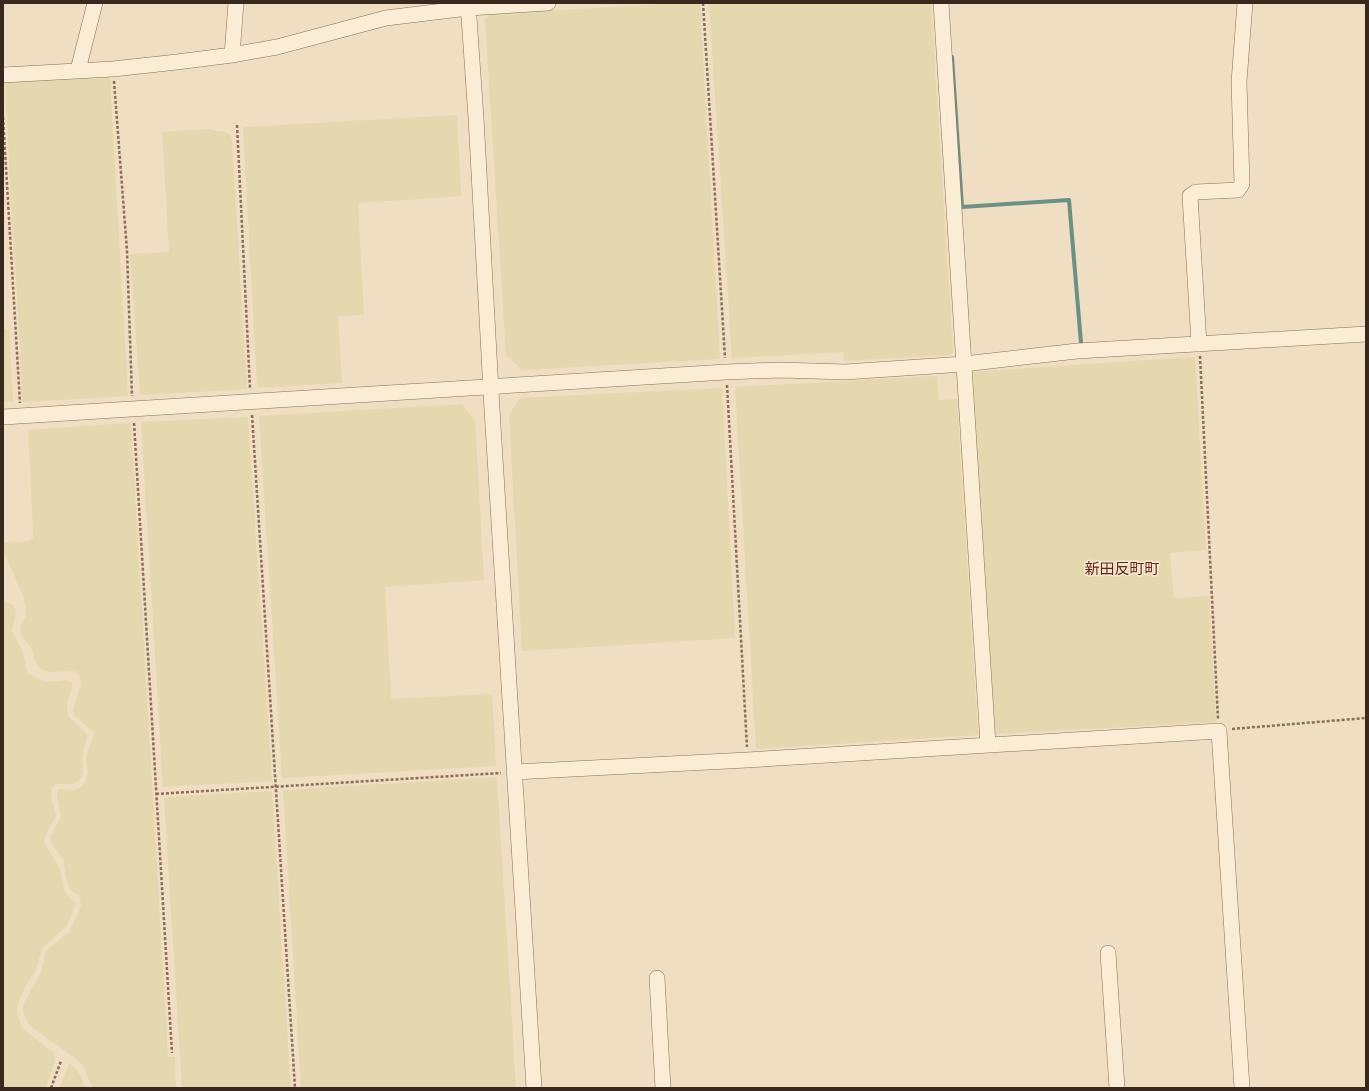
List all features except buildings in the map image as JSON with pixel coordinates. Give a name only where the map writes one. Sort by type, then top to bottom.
[{"type":"street","points":[[78,70],[95,3]]},
{"type":"street","points":[[232,55],[236,3]]},
{"type":"street","points":[[3,75],[113,69],[232,55],[277,47],[386,18],[468,6],[548,3]]},
{"type":"street","points":[[941,3],[959,365],[988,744]]},
{"type":"street","points":[[1199,344],[1190,196],[1196,192],[1238,190],[1242,184],[1239,82],[1245,3]]},
{"type":"street","points":[[468,6],[476,118],[490,387],[534,1088]]},
{"type":"street","points":[[3,417],[726,372],[781,370],[845,372],[959,365],[1077,351],[1366,334]]},
{"type":"street","points":[[514,772],[747,760],[1219,731],[1242,1088]]},
{"type":"street","points":[[1108,952],[1117,1088]]},
{"type":"street","points":[[657,978],[662,1088]]},
{"type":"path","points":[[703,3],[726,372],[747,760]]},
{"type":"path","points":[[113,69],[127,251],[133,409],[172,1053]]},
{"type":"path","points":[[3,117],[20,416]]},
{"type":"path","points":[[237,125],[251,402],[295,1088]]},
{"type":"path","points":[[1199,344],[1219,731],[1366,718]]},
{"type":"path","points":[[156,794],[514,772]]},
{"type":"path","points":[[51,1088],[60,1061]]},
{"type":"shaded area","points":[[700,3],[720,359],[522,370],[506,355],[485,19],[490,14]]},
{"type":"shaded area","points":[[709,3],[931,3],[953,352],[950,355],[844,361],[843,352],[732,358]]},
{"type":"shaded area","points":[[107,76],[110,79],[128,396],[23,402],[5,82]]},
{"type":"shaded area","points":[[457,115],[461,196],[358,203],[364,315],[338,316],[342,383],[259,388],[257,385],[243,128]]},
{"type":"shaded area","points":[[208,129],[226,132],[231,136],[232,141],[247,389],[141,395],[130,254],[169,252],[162,132]]},
{"type":"shaded area","points":[[3,328],[9,331],[13,402],[3,402]]},
{"type":"shaded area","points":[[1195,357],[1206,550],[1170,553],[1174,598],[1209,596],[1216,722],[993,734],[972,372]]},
{"type":"shaded area","points":[[937,376],[939,400],[957,399],[978,735],[756,749],[735,387]]},
{"type":"shaded area","points":[[722,388],[735,638],[522,651],[509,415],[520,398]]},
{"type":"shaded area","points":[[462,404],[475,421],[484,580],[385,587],[391,699],[492,694],[496,766],[282,778],[259,416]]},
{"type":"shaded area","points":[[248,417],[272,781],[163,787],[141,422]]},
{"type":"shaded area","points":[[131,423],[168,1057],[175,1057],[176,1088],[92,1088],[84,1067],[80,1062],[28,1024],[23,1011],[23,1005],[41,972],[46,951],[70,931],[81,906],[80,896],[71,891],[68,886],[63,859],[51,843],[50,836],[61,817],[57,791],[59,789],[73,790],[81,787],[85,782],[88,773],[86,757],[94,733],[74,715],[73,709],[81,684],[79,675],[74,671],[49,672],[41,669],[36,664],[32,649],[21,635],[20,627],[26,616],[24,599],[3,546],[4,543],[28,541],[33,538],[28,430]]},
{"type":"shaded area","points":[[3,601],[13,605],[16,611],[12,631],[23,653],[28,674],[46,682],[65,680],[72,681],[67,706],[68,716],[87,734],[82,757],[83,773],[81,779],[73,784],[57,784],[52,788],[51,796],[56,816],[45,836],[45,844],[60,869],[64,890],[76,903],[67,926],[42,948],[36,970],[27,983],[18,1004],[17,1012],[21,1027],[54,1053],[55,1061],[46,1088],[3,1088]]},
{"type":"shaded area","points":[[497,777],[516,1088],[301,1088],[283,790]]},
{"type":"shaded area","points":[[272,791],[291,1088],[182,1088],[164,798]]},
{"type":"shaded area","points":[[69,1063],[81,1076],[85,1088],[60,1088]]},
{"type":"waterway","points":[[952,57],[962,207],[1069,200],[1081,343]]},
{"type":"district","name":"新田反町町","points":[[1122,569]]}]
